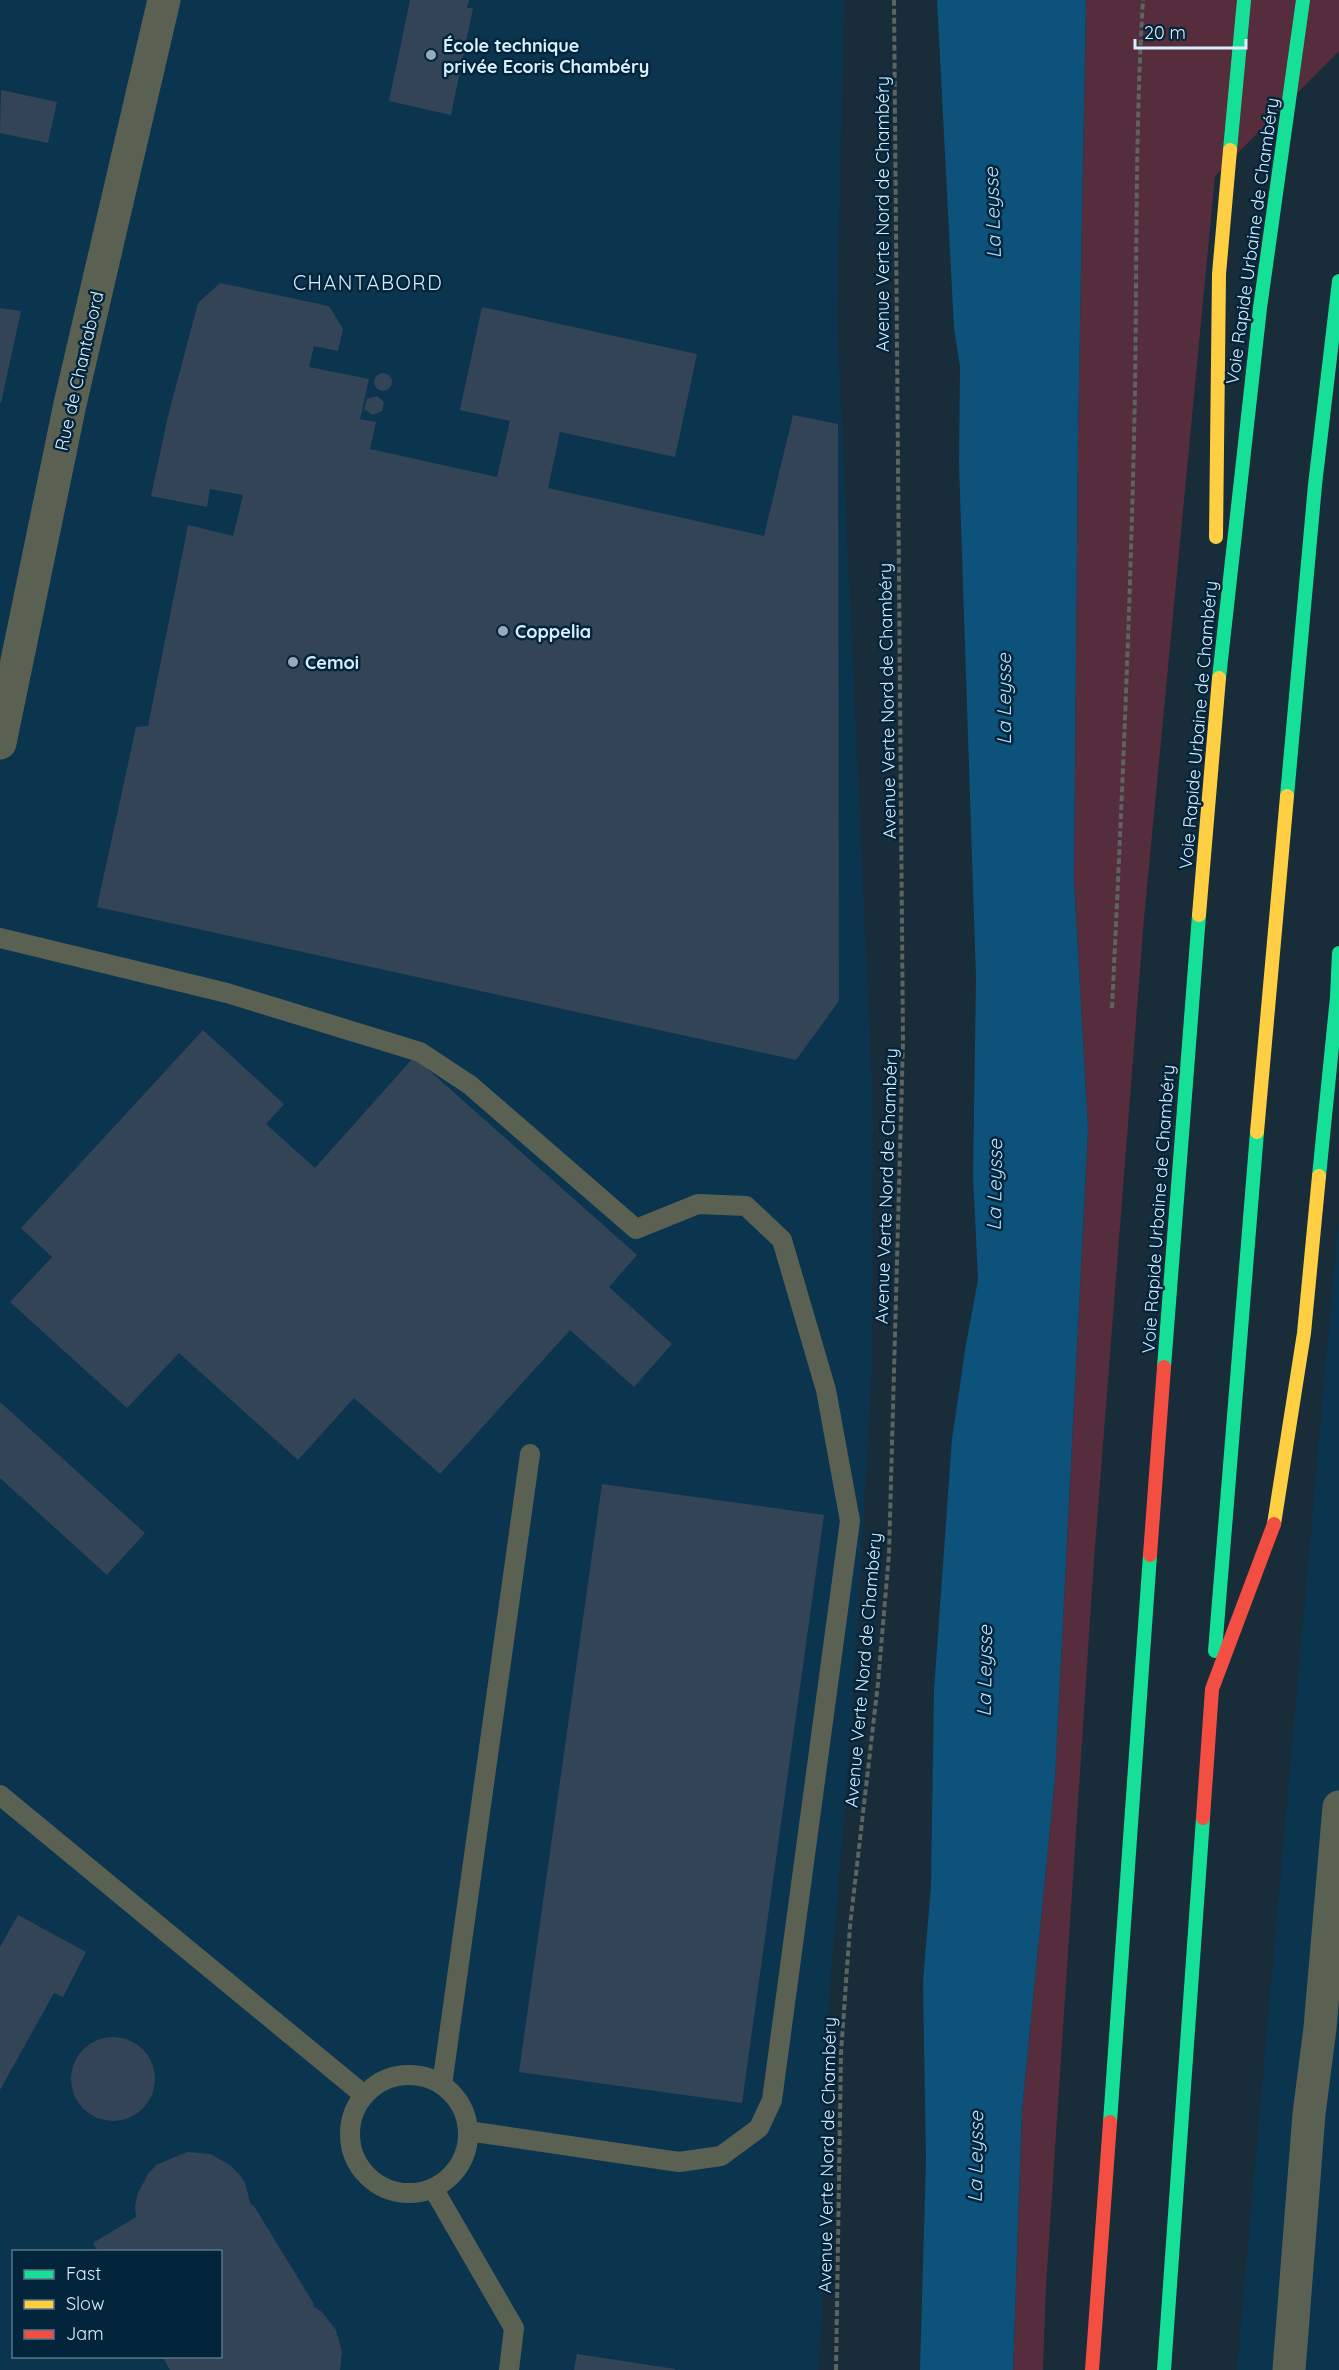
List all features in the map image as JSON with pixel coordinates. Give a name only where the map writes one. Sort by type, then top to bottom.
[{"type":"highway","points":[[1216,546],[1219,274],[1244,0]]},
{"type":"highway","name":"Voie Rapide Urbaine de Chambéry","points":[[1092,2370],[1157,1456],[1213,735],[1260,308],[1303,0]]},
{"type":"highway","points":[[1164,2370],[1212,1689],[1254,1153],[1313,496],[1339,281]]},
{"type":"highway","points":[[1213,735],[1215,582]]},
{"type":"highway","points":[[1212,1689],[1275,1522],[1304,1333],[1338,996],[1339,953]]},
{"type":"street","name":"Rue de Chantabord","points":[[0,743],[70,404],[164,0]]},
{"type":"street","points":[[1289,2370],[1309,2114],[1325,1974],[1339,1807]]},
{"type":"lane","points":[[0,938],[227,993],[420,1052],[470,1085],[636,1229],[698,1204],[746,1206],[782,1240],[826,1390],[850,1521],[772,2100],[759,2128],[721,2156],[679,2163],[468,2131]]},
{"type":"lane","points":[[442,2085],[530,1454]]},
{"type":"lane","points":[[0,1795],[364,2095]]},
{"type":"lane","points":[[410,2074],[427,2077],[442,2085],[456,2097],[465,2112],[468,2131],[467,2148],[460,2165],[448,2179],[433,2188],[414,2193],[394,2192],[375,2183],[361,2169],[352,2151],[349,2132],[353,2112],[364,2095],[377,2084],[393,2076],[410,2074]]},
{"type":"lane","points":[[433,2188],[514,2328],[509,2370]]},
{"type":"path","name":"Avenue Verte Nord de Chambéry","points":[[836,2370],[842,2030],[850,1926],[877,1694],[889,1554],[903,1042],[894,0]]},
{"type":"path","points":[[1112,1008],[1126,723],[1135,391],[1139,68],[1143,0]]},
{"type":"shaded area","points":[[0,0],[844,0],[837,320],[873,1107],[872,1365],[853,1702],[823,2076],[824,2280],[818,2370],[0,2370]]},
{"type":"shaded area","points":[[1086,0],[1339,0],[1339,51],[1215,176],[1144,919],[1094,1560],[1046,2286],[1043,2370],[1013,2370],[1022,2110],[1055,1778],[1088,1130],[1074,879],[1078,435]]},
{"type":"shaded area","points":[[1339,1216],[1339,2370],[1237,2370]]},
{"type":"water","name":"La Leysse","points":[[937,0],[1086,0],[1078,435],[1074,879],[1088,1130],[1055,1778],[1022,2110],[1013,2370],[920,2370],[926,2160],[923,1981],[931,1886],[934,1691],[952,1439],[978,1280],[973,1176],[976,978],[959,464],[960,367],[954,328]]},
{"type":"building","name":"École technique privée Ecoris Chambéry","points":[[410,0],[469,0],[467,8],[473,8],[451,115],[389,101]]},
{"type":"building","points":[[1,90],[57,102],[48,143],[0,133]]},
{"type":"building","name":"Coppelia","points":[[220,283],[329,306],[343,329],[338,351],[314,346],[309,367],[369,379],[360,419],[376,422],[370,449],[497,477],[510,421],[460,410],[482,307],[697,354],[675,457],[560,432],[548,488],[764,536],[793,415],[838,424],[839,1001],[796,1060],[97,907],[136,727],[148,726],[188,525],[233,536],[243,495],[210,489],[207,507],[151,496],[168,416],[198,303]]},
{"type":"building","points":[[0,308],[21,311],[1,403],[0,403]]},
{"type":"building","points":[[383,373],[389,376],[392,382],[389,388],[383,391],[377,388],[374,382],[377,376]]},
{"type":"building","points":[[377,396],[384,402],[382,411],[373,415],[364,409],[367,399]]},
{"type":"building","points":[[203,1030],[284,1104],[266,1124],[315,1168],[414,1057],[637,1255],[609,1287],[672,1344],[634,1387],[570,1330],[440,1474],[354,1398],[298,1460],[179,1353],[127,1408],[10,1302],[52,1257],[21,1228]]},
{"type":"building","points":[[0,1402],[145,1533],[107,1575],[0,1478]]},
{"type":"building","points":[[602,1484],[824,1515],[742,2103],[519,2072]]},
{"type":"building","points":[[18,1915],[86,1952],[63,1997],[54,1993],[0,2090],[0,1947]]},
{"type":"building","points":[[113,2037],[129,2040],[148,2056],[155,2079],[152,2095],[136,2114],[113,2121],[97,2118],[78,2102],[71,2079],[74,2063],[90,2044]]},
{"type":"building","points":[[187,2152],[210,2154],[230,2165],[239,2174],[245,2183],[251,2205],[254,2206],[314,2304],[313,2306],[322,2312],[336,2330],[342,2352],[340,2370],[170,2370],[163,2358],[222,2358],[222,2250],[97,2250],[93,2243],[136,2217],[135,2205],[138,2193],[148,2174],[156,2165]]},
{"type":"building","points":[[577,2354],[675,2369],[675,2370],[574,2370]]},
{"type":"traffic: fast","points":[[1230,150],[1244,0]]},
{"type":"traffic: fast","points":[[1219,678],[1260,308],[1303,0]]},
{"type":"traffic: fast","points":[[1287,796],[1315,485],[1339,281]]},
{"type":"traffic: fast","points":[[1164,1367],[1199,915]]},
{"type":"traffic: fast","points":[[1319,1176],[1337,997],[1339,953]]},
{"type":"traffic: fast","points":[[1215,1651],[1257,1132]]},
{"type":"traffic: fast","points":[[1110,2122],[1150,1555]]},
{"type":"traffic: fast","points":[[1164,2370],[1203,1818]]},
{"type":"traffic: slow","points":[[1216,537],[1219,274],[1230,150]]},
{"type":"traffic: slow","points":[[1199,915],[1219,678]]},
{"type":"traffic: slow","points":[[1257,1132],[1287,796]]},
{"type":"traffic: slow","points":[[1274,1524],[1304,1333],[1319,1176]]},
{"type":"traffic: jam","points":[[1150,1555],[1164,1367]]},
{"type":"traffic: jam","points":[[1203,1818],[1212,1689],[1274,1524]]},
{"type":"traffic: jam","points":[[1092,2370],[1110,2122]]},
{"type":"place","name":"École technique privée Ecoris Chambéry","points":[[431,55]]},
{"type":"place","name":"Coppelia","points":[[503,631]]},
{"type":"place","name":"Cemoi","points":[[293,662]]},
{"type":"district","name":"CHANTABORD","points":[[368,282]]}]
